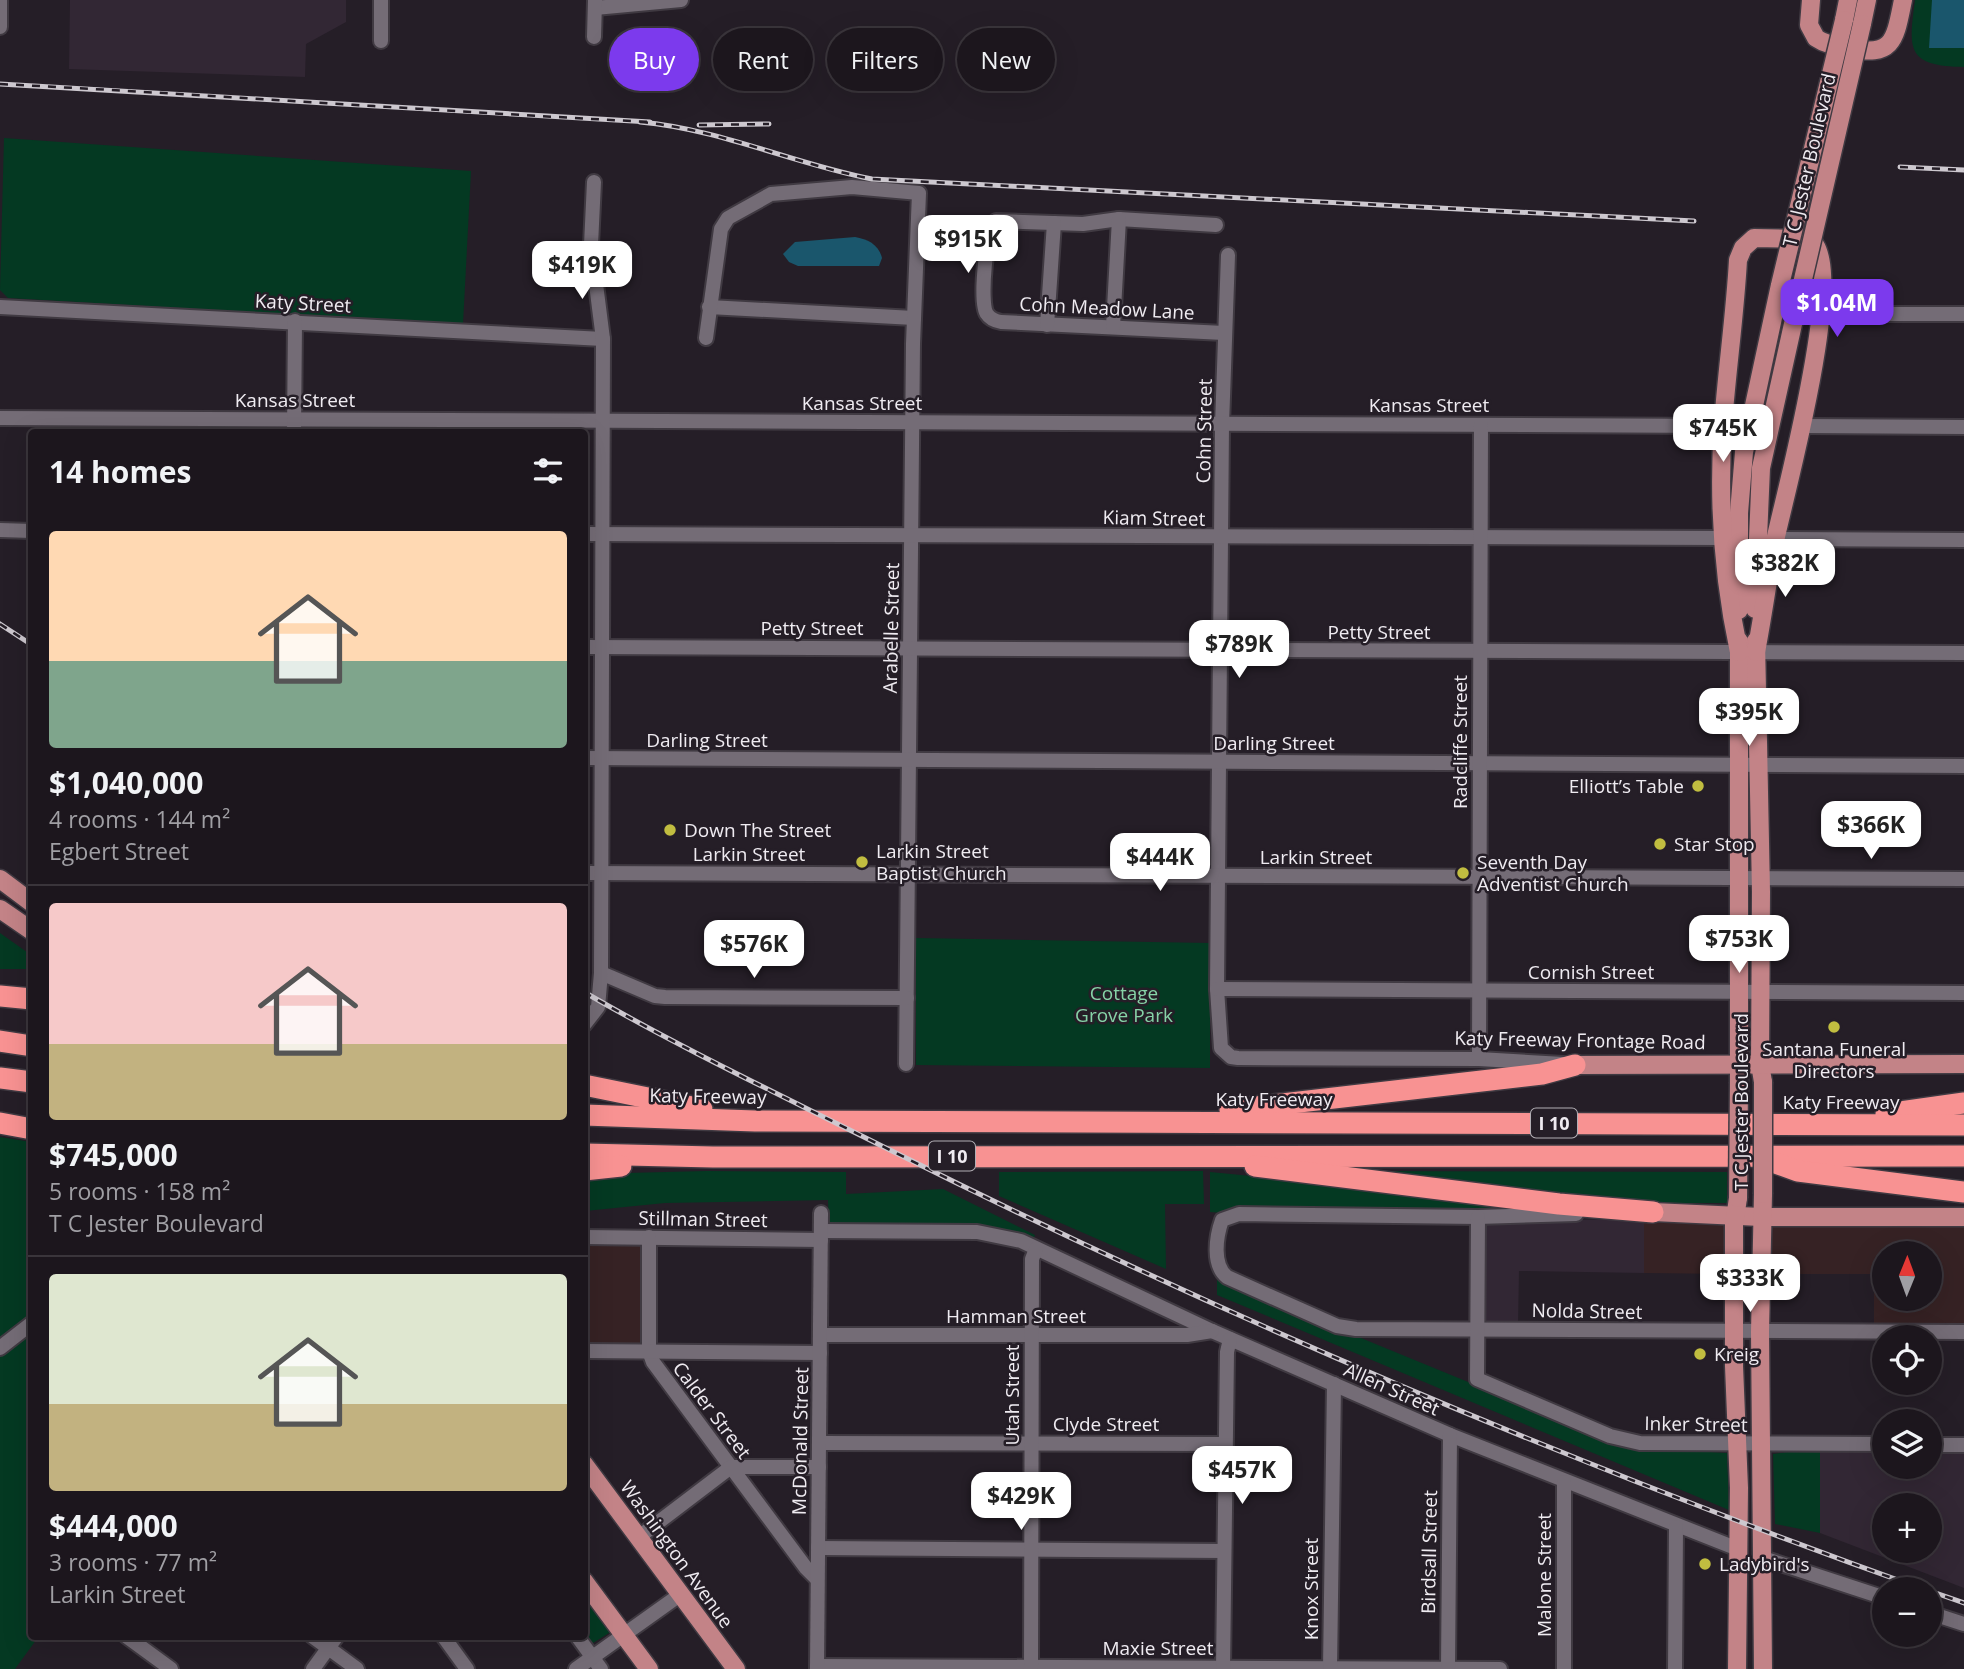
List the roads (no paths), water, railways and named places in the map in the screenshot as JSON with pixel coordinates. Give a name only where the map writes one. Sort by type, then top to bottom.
[{"type":"highway","points":[[0,996],[28,999]]},
{"type":"highway","points":[[0,1041],[28,1045]]},
{"type":"highway","points":[[1145,1121],[1542,1074],[1575,1065]]},
{"type":"highway","points":[[0,1078],[28,1082]]},
{"type":"highway","points":[[588,1086],[755,1121]]},
{"type":"highway","points":[[1805,1125],[1964,1103]]},
{"type":"highway","name":"Katy Freeway","points":[[588,1115],[755,1121],[1964,1125]]},
{"type":"highway","points":[[0,1123],[28,1128]]},
{"type":"highway","name":"I 10","points":[[588,1154],[713,1157],[1748,1154],[1964,1156]]},
{"type":"highway","points":[[1748,1154],[1798,1171],[1964,1192]]},
{"type":"highway","points":[[1191,1155],[1330,1178],[1559,1205],[1653,1212]]},
{"type":"highway","points":[[588,1170],[713,1157]]},
{"type":"main road","points":[[1811,0],[1809,25],[1816,38],[1871,52],[1882,50],[1892,42],[1903,0]]},
{"type":"main road","name":"T C Jester Boulevard","points":[[1763,1665],[1760,1332],[1763,1082],[1760,1064],[1761,878],[1758,766],[1748,652],[1742,471],[1780,285],[1848,0]]},
{"type":"main road","name":"T C Jester Boulevard","points":[[1737,1665],[1734,1332],[1739,1082],[1738,807],[1761,468],[1867,0]]},
{"type":"main road","points":[[1759,237],[1814,241],[1823,262],[1822,314],[1802,426],[1748,652],[1728,604],[1723,538],[1723,426],[1738,260],[1746,244],[1759,237]]},
{"type":"main road","points":[[1738,807],[1759,803]]},
{"type":"main road","points":[[0,879],[28,900]]},
{"type":"main road","points":[[0,909],[28,928]]},
{"type":"main road","name":"Katy Freeway Frontage Road","points":[[1575,1065],[1964,1064]]},
{"type":"main road","points":[[1653,1212],[1736,1207],[1964,1217]]},
{"type":"main road","name":"Washington Avenue","points":[[588,1469],[736,1669]]},
{"type":"main road","points":[[588,1586],[649,1669]]},
{"type":"main road","points":[[1737,1665],[1763,1665]]},
{"type":"street","points":[[0,27],[1,0]]},
{"type":"street","points":[[381,0],[381,41]]},
{"type":"street","points":[[594,37],[595,4],[681,0]]},
{"type":"street","points":[[588,1020],[598,1007],[601,973],[603,339],[591,245],[594,182]]},
{"type":"street","name":"Arabelle Street","points":[[709,307],[723,223],[762,197],[786,192],[852,187],[919,193],[912,423],[906,1063]]},
{"type":"street","points":[[1113,327],[1119,219]]},
{"type":"street","points":[[1047,325],[1054,223],[1119,219],[1216,225]]},
{"type":"street","name":"Cohn Meadow Lane","points":[[1054,223],[1002,220],[992,224],[988,237],[984,306],[989,317],[1002,322],[1224,333]]},
{"type":"street","name":"Cohn Street","points":[[1228,255],[1222,425],[1217,989],[1219,1040],[1223,1052],[1238,1058]]},
{"type":"street","name":"Katy Street","points":[[0,307],[603,339]]},
{"type":"street","points":[[706,338],[709,307],[914,318]]},
{"type":"street","points":[[1822,314],[1964,314]]},
{"type":"street","points":[[294,426],[295,321]]},
{"type":"street","name":"Kansas Street","points":[[0,418],[294,426],[602,421],[1723,426]]},
{"type":"street","name":"Radcliffe Street","points":[[1479,1059],[1481,425]]},
{"type":"street","points":[[1802,426],[1964,427]]},
{"type":"street","points":[[0,530],[28,531]]},
{"type":"street","name":"Kiam Street","points":[[588,534],[1723,538]]},
{"type":"street","points":[[1776,539],[1964,540]]},
{"type":"street","name":"Petty Street","points":[[588,647],[1964,653]]},
{"type":"street","name":"Darling Street","points":[[588,758],[1964,766]]},
{"type":"street","name":"Larkin Street","points":[[588,873],[1964,879]]},
{"type":"street","points":[[601,973],[655,996],[666,997],[907,998]]},
{"type":"street","name":"Cornish Street","points":[[1217,989],[1964,993]]},
{"type":"street","name":"Katy Freeway Frontage Road","points":[[1238,1058],[1479,1059],[1575,1065]]},
{"type":"street","points":[[1478,1330],[1478,1217],[1653,1212]]},
{"type":"street","name":"McDonald Street","points":[[817,1667],[821,1213]]},
{"type":"street","name":"Nolda Street","points":[[1478,1217],[1239,1214],[1222,1220],[1217,1233],[1218,1262],[1222,1273],[1337,1326],[1377,1330],[1964,1332]]},
{"type":"street","name":"Stillman Street","points":[[588,1237],[977,1232],[998,1234],[1036,1249]]},
{"type":"street","name":"Calder Street","points":[[649,1237],[649,1351],[653,1362],[806,1568],[817,1579]]},
{"type":"street","name":"Allen Street","points":[[1036,1249],[1212,1331],[1450,1435],[1676,1527],[1738,1549]]},
{"type":"street","name":"Utah Street","points":[[1031,1668],[1031,1335],[1032,1259],[1036,1249]]},
{"type":"street","points":[[0,1348],[28,1326]]},
{"type":"street","name":"Inker Street","points":[[1478,1330],[1477,1379],[1610,1436],[1654,1445],[1872,1444]]},
{"type":"street","name":"Hamman Street","points":[[820,1335],[1187,1335],[1212,1331]]},
{"type":"street","points":[[1223,1668],[1225,1444],[1227,1352],[1230,1339]]},
{"type":"street","points":[[588,1351],[820,1353]]},
{"type":"street","name":"Knox Street","points":[[1330,1669],[1334,1384]]},
{"type":"street","name":"Birdsall Street","points":[[1448,1669],[1450,1435]]},
{"type":"street","name":"Clyde Street","points":[[819,1443],[1225,1444]]},
{"type":"street","points":[[1942,1445],[1964,1445]]},
{"type":"street","points":[[639,1537],[732,1467],[819,1467]]},
{"type":"street","name":"Malone Street","points":[[1564,1482],[1564,1669]]},
{"type":"street","points":[[1675,1669],[1676,1527]]},
{"type":"street","points":[[818,1548],[1224,1551]]},
{"type":"street","points":[[1763,1558],[1872,1594]]},
{"type":"street","points":[[576,1669],[597,1663],[624,1636],[681,1594]]},
{"type":"street","points":[[1942,1617],[1964,1624]]},
{"type":"street","points":[[131,1640],[171,1669]]},
{"type":"street","points":[[446,1640],[467,1669]]},
{"type":"street","points":[[580,1640],[597,1663]]},
{"type":"street","points":[[313,1669],[333,1642],[357,1669]]},
{"type":"street","name":"Maxie Street","points":[[817,1667],[1500,1669]]},
{"type":"water","points":[[1932,0],[1964,0],[1964,48],[1929,48]]},
{"type":"water","points":[[855,237],[876,246],[882,258],[879,266],[798,266],[789,262],[783,254],[795,242]]},
{"type":"railway","points":[[0,84],[650,122]]},
{"type":"railway","points":[[640,122],[728,139],[872,179],[1694,221]]},
{"type":"railway","points":[[699,125],[769,124]]},
{"type":"railway","points":[[1900,167],[1964,170]]},
{"type":"railway","points":[[0,624],[28,642]]},
{"type":"railway","points":[[588,994],[698,1054],[1018,1213],[1272,1330],[1531,1440],[1890,1577]]},
{"type":"railway","points":[[1942,1595],[1964,1603]]},
{"type":"place","name":"Elliott’s Table","points":[[1698,786]]},
{"type":"place","name":"Down The Street","points":[[670,830]]},
{"type":"place","name":"Star Stop","points":[[1660,844]]},
{"type":"place","name":"Larkin Street Baptist Church","points":[[862,862]]},
{"type":"place","name":"Seventh Day Adventist Church","points":[[1463,873]]},
{"type":"place","name":"Santana Funeral Directors","points":[[1834,1027]]},
{"type":"place","name":"Kreig","points":[[1700,1354]]},
{"type":"place","name":"Ladybird's","points":[[1705,1564]]},
{"type":"park label","name":"Cottage Grove Park","points":[[1124,1004]]}]
